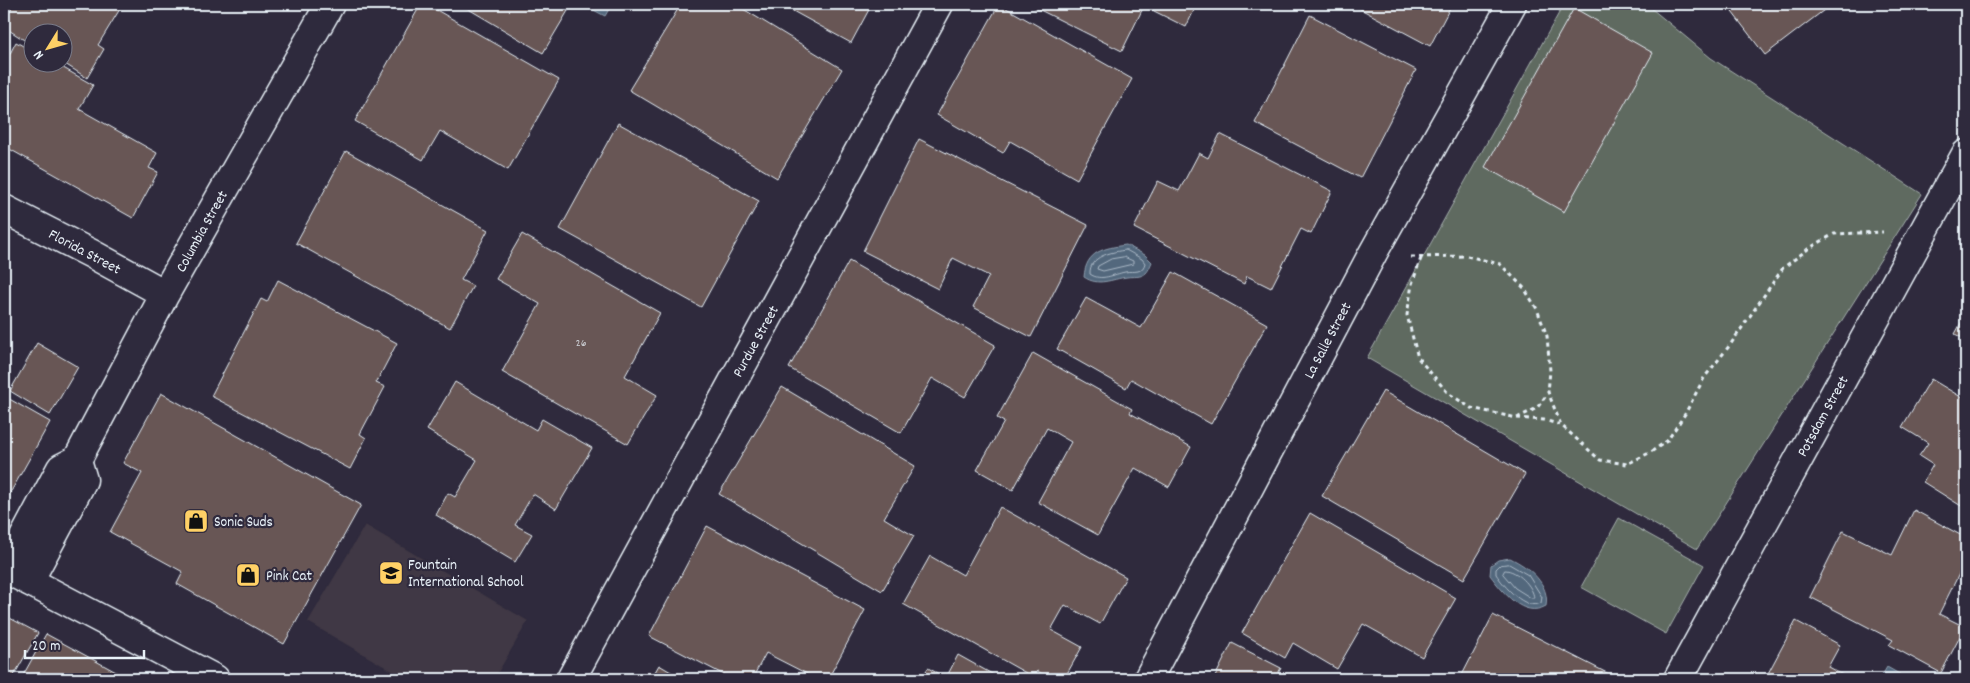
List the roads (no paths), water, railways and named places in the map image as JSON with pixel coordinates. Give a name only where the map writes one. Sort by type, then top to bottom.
[{"type":"street","name":"Columbia Street","points":[[13,572],[61,468],[76,460],[165,294],[330,4]]},
{"type":"street","name":"Purdue Street","points":[[571,679],[939,4]]},
{"type":"street","name":"La Salle Street","points":[[1148,679],[1373,253],[1512,4]]},
{"type":"street","name":"Potsdam Street","points":[[1678,679],[1966,154]]},
{"type":"street","name":"Florida Street","points":[[4,209],[165,294]]},
{"type":"street","points":[[13,572],[215,679]]},
{"type":"water","points":[[582,4],[612,4],[605,16]]},
{"type":"water","points":[[1126,245],[1145,255],[1152,262],[1144,275],[1105,282],[1095,282],[1084,277],[1085,268],[1092,256],[1110,248]]},
{"type":"water","points":[[1510,558],[1524,566],[1537,577],[1545,590],[1546,606],[1538,609],[1529,609],[1514,602],[1490,575],[1491,565],[1498,560]]},
{"type":"water","points":[[1887,667],[1908,679],[1880,679]]},
{"type":"place","name":"Sonic Suds","points":[[196,521]]},
{"type":"place","name":"Fountain International School","points":[[391,573]]},
{"type":"place","name":"Pink Cat","points":[[248,575]]}]
